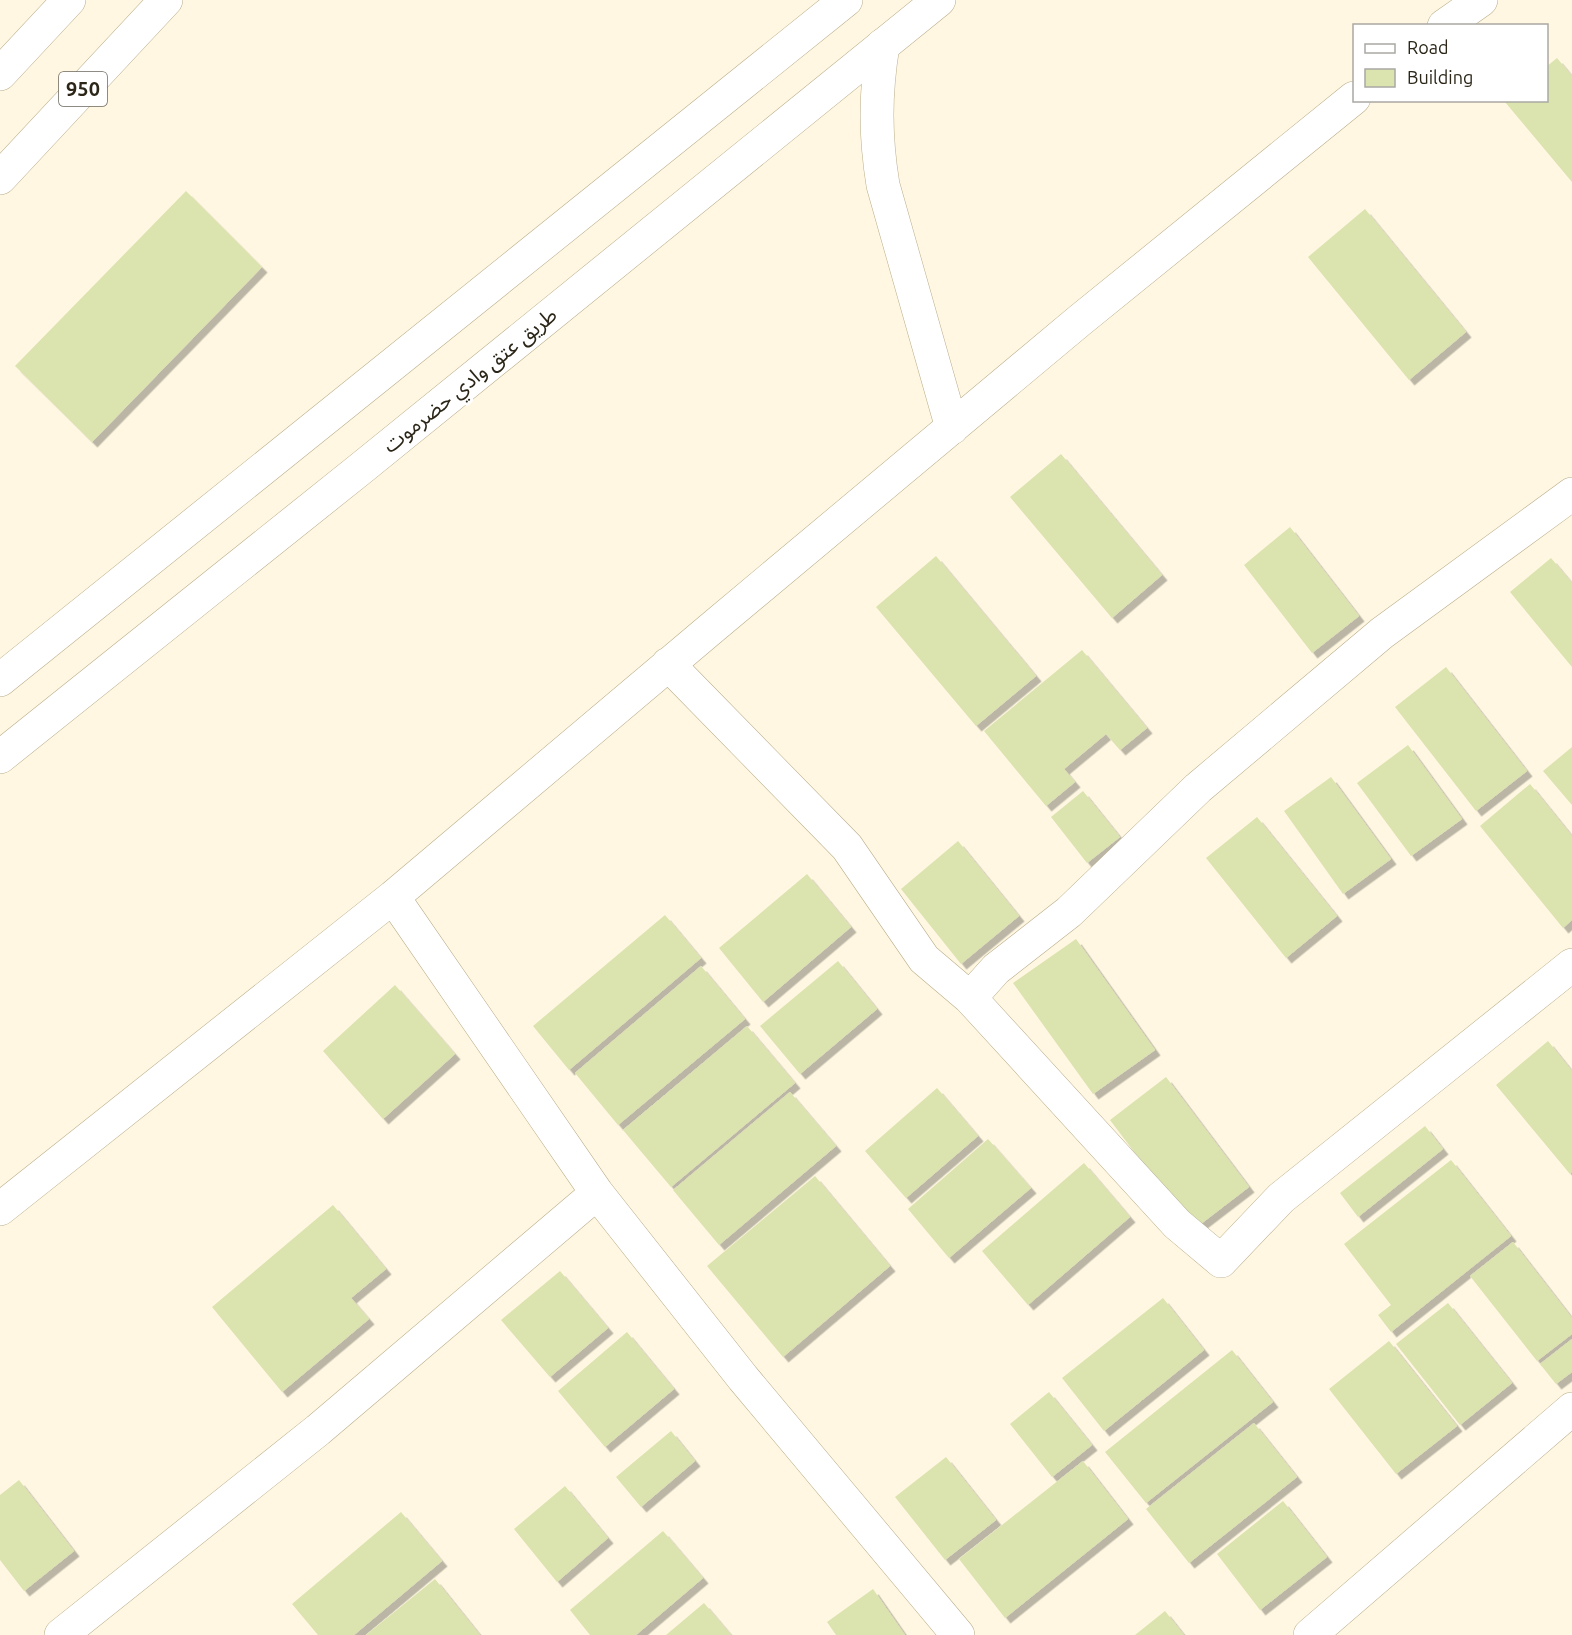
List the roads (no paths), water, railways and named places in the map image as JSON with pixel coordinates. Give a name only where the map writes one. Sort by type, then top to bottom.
[{"type":"street","points":[[0,74],[69,0]]},
{"type":"street","name":"950","points":[[0,178],[166,0]]},
{"type":"street","points":[[0,680],[846,0]]},
{"type":"street","name":"طريق عتق وادي حضرموت","points":[[0,757],[939,0]]},
{"type":"street","points":[[1447,24],[1481,0]]},
{"type":"street","points":[[883,45],[876,117],[883,185],[952,428]]},
{"type":"street","points":[[0,1209],[393,897],[1079,321],[1353,99]]},
{"type":"street","points":[[970,998],[996,969],[1069,912],[1198,788],[1382,633],[1572,494]]},
{"type":"street","points":[[668,664],[847,847],[924,959],[970,998],[1177,1224],[1221,1261],[1281,1197],[1572,965]]},
{"type":"street","points":[[393,897],[597,1193],[743,1378],[958,1635]]},
{"type":"street","points":[[61,1635],[318,1430],[597,1193]]},
{"type":"street","points":[[1310,1635],[1572,1408]]}]
